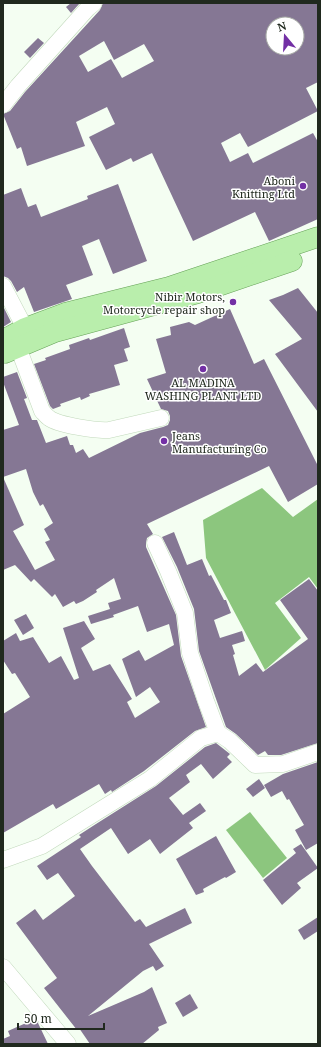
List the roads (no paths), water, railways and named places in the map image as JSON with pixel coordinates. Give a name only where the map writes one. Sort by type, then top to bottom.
[{"type":"main road","points":[[196,286],[318,237]]},
{"type":"main road","points":[[12,342],[65,313],[169,287],[196,286],[318,252]]},
{"type":"street","points":[[3,106],[18,86],[94,3]]},
{"type":"street","points":[[3,286],[12,342],[42,411],[49,418],[57,422],[100,431],[161,418]]},
{"type":"street","points":[[155,543],[185,613],[190,653],[218,733],[230,741],[255,765],[283,764],[318,752]]},
{"type":"street","points":[[3,860],[42,846],[150,779],[201,738],[218,733]]},
{"type":"street","points":[[3,967],[68,1044]]},
{"type":"place","name":"Aboni Knitting Ltd","points":[[303,186]]},
{"type":"place","name":"Nibir Motors, Motorcycle repair shop","points":[[233,302]]},
{"type":"place","name":"AL MADINA WASHING PLANT LTD","points":[[203,369]]},
{"type":"place","name":"Jeans Manufacturing Co","points":[[164,441]]}]
